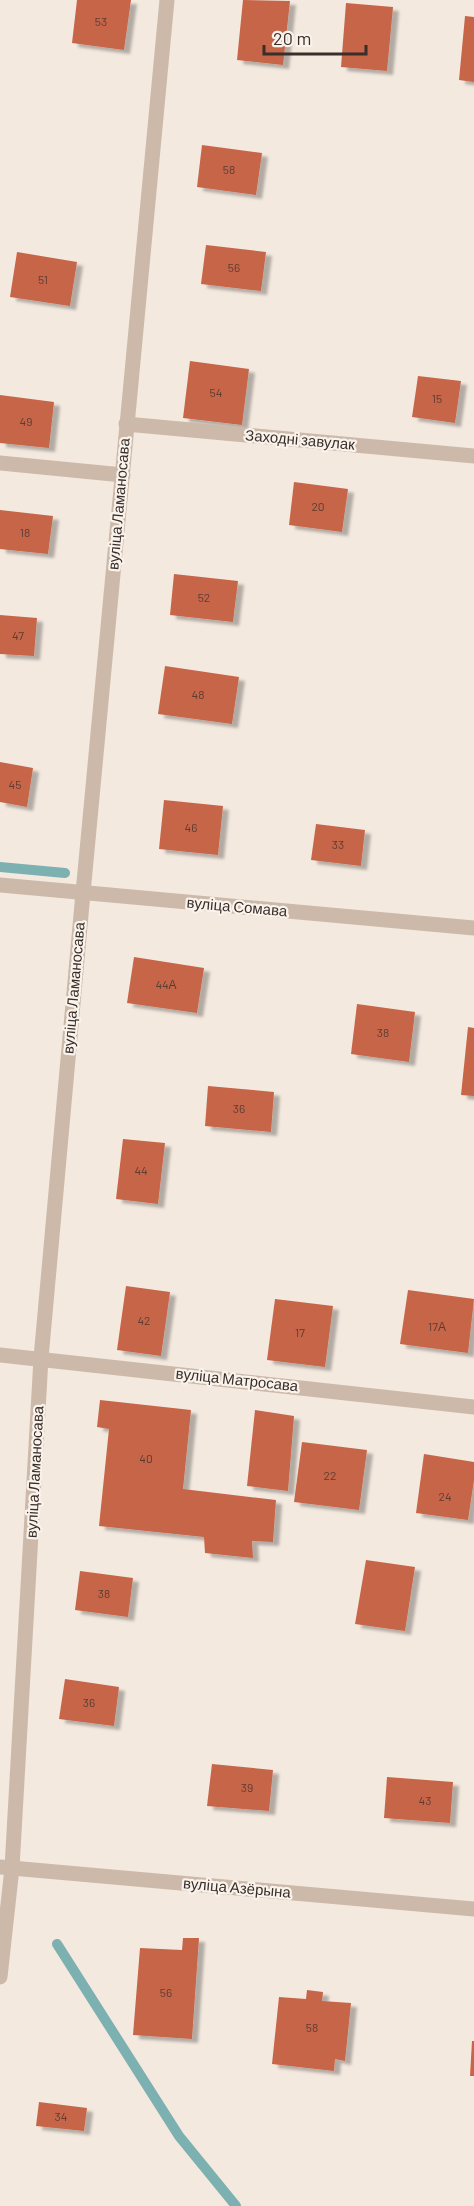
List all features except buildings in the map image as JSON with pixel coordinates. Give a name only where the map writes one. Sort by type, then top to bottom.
[{"type":"street","name":"вуліца Ламаносава","points":[[0,1977],[41,1358],[167,0]]},
{"type":"street","name":"Заходні завулак","points":[[126,424],[474,456]]},
{"type":"street","points":[[0,463],[123,475]]},
{"type":"street","name":"вуліца Сомава","points":[[0,885],[474,928]]},
{"type":"street","name":"вуліца Матросава","points":[[0,1355],[474,1407]]},
{"type":"street","name":"вуліца Азёрына","points":[[6,1867],[474,1909]]},
{"type":"waterway","points":[[0,867],[65,873]]},
{"type":"waterway","points":[[57,1944],[179,2136],[236,2206]]}]
